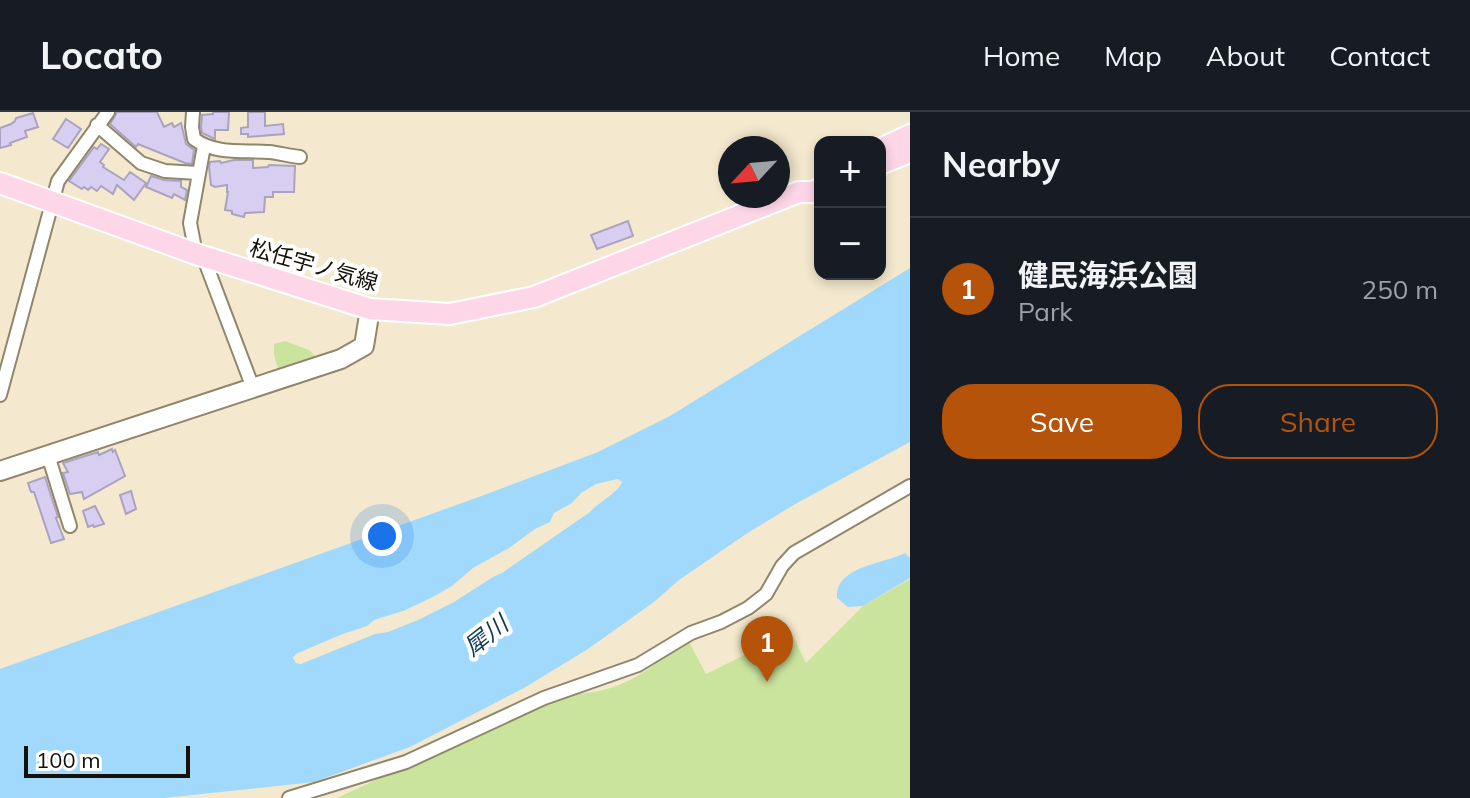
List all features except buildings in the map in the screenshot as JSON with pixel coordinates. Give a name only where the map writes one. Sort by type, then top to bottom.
[{"type":"main road","points":[[886,146],[910,135]]},
{"type":"main road","points":[[886,162],[910,152]]},
{"type":"main road","name":"松任宇ノ気線","points":[[0,183],[199,255],[370,309],[450,314],[534,297],[810,190]]},
{"type":"street","points":[[0,395],[58,181],[108,112]]},
{"type":"street","points":[[193,112],[194,139],[204,146],[300,157]]},
{"type":"street","points":[[97,125],[141,163],[165,171],[198,173]]},
{"type":"street","points":[[204,146],[190,223],[199,255],[253,388]]},
{"type":"street","points":[[0,471],[341,359],[364,346],[370,309]]},
{"type":"street","points":[[48,455],[70,526]]},
{"type":"street","points":[[289,798],[406,762],[544,698],[638,665],[691,633],[748,608],[766,594],[782,566],[794,553],[910,486]]},
{"type":"green space","points":[[285,341],[309,350],[318,359],[279,372],[274,344]]},
{"type":"green space","points":[[910,579],[910,798],[337,798],[550,699],[607,689],[629,680],[650,668],[687,638],[706,674],[791,632],[806,663],[863,606]]},
{"type":"water","name":"犀川","points":[[910,268],[910,442],[749,532],[588,649],[524,688],[410,747],[314,782],[164,798],[0,798],[0,669],[487,494],[598,452],[670,416]],"holes":[[[618,479],[622,482],[617,490],[590,512],[454,602],[418,620],[301,664],[293,658],[296,654],[367,626],[374,620],[433,597],[473,568],[550,522],[554,513],[572,503],[581,493],[596,484]]]},
{"type":"water","points":[[905,553],[910,558],[910,578],[863,606],[848,607],[837,598],[838,587],[852,573]]},
{"type":"place","name":"健民海浜公園","points":[[767,682]]}]
